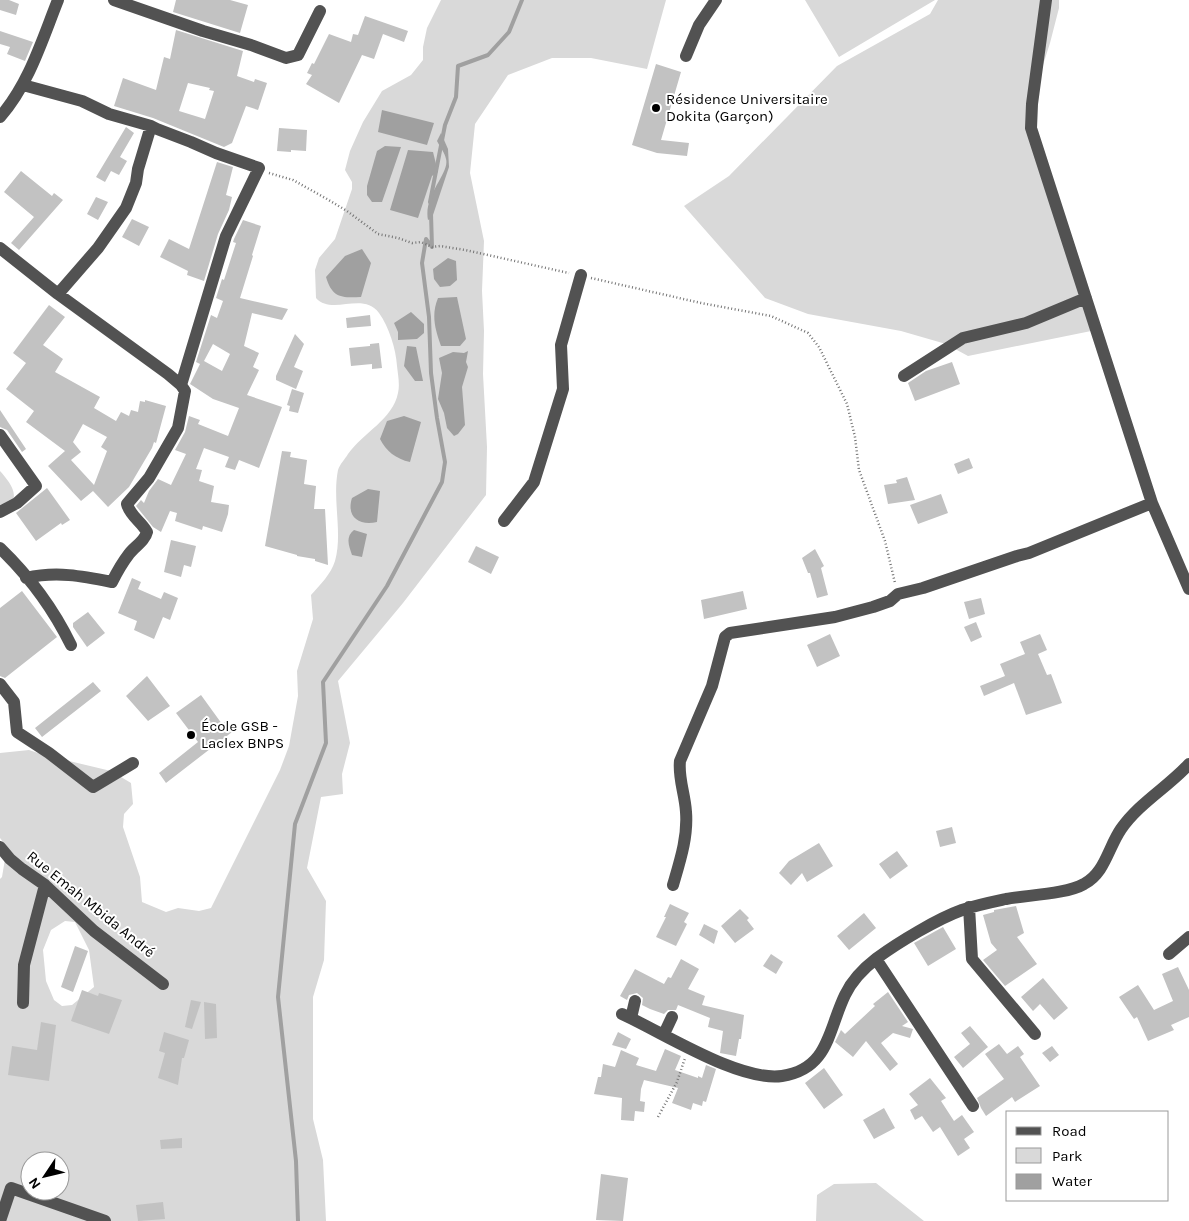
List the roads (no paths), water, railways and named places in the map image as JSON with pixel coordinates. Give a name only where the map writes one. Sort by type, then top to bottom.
[{"type":"street","points":[[0,117],[23,85],[58,0]]},
{"type":"street","points":[[114,0],[286,58],[298,55],[320,11]]},
{"type":"street","points":[[686,56],[699,25],[716,0]]},
{"type":"street","points":[[1046,0],[1032,104],[1031,128],[1152,503],[1189,588]]},
{"type":"street","points":[[23,85],[82,101],[109,114],[151,126],[258,168],[226,236],[181,385]]},
{"type":"street","points":[[58,294],[98,248],[126,208],[136,183],[138,169],[151,126]]},
{"type":"street","points":[[0,248],[58,294],[181,385],[185,391],[178,428],[149,478],[127,504],[134,518],[144,526],[147,532],[146,536],[119,567],[112,582],[70,574],[26,578]]},
{"type":"street","points":[[504,521],[534,482],[563,389],[561,345],[580,275]]},
{"type":"street","points":[[904,376],[963,338],[1026,323],[1086,298]]},
{"type":"street","points":[[0,435],[36,486],[17,503],[0,512]]},
{"type":"street","points":[[673,885],[687,828],[686,808],[679,771],[680,761],[712,686],[724,638],[730,633],[842,615],[890,601],[898,594],[923,588],[1028,553],[1152,503]]},
{"type":"street","points":[[0,548],[38,592],[71,645]]},
{"type":"street","points":[[0,684],[14,702],[17,732],[49,753],[92,787],[132,763]]},
{"type":"street","points":[[634,1001],[626,1016],[736,1069],[767,1076],[783,1076],[799,1071],[814,1063],[822,1054],[845,995],[857,976],[876,959],[915,934],[960,910],[1007,899],[1074,890],[1086,883],[1098,874],[1111,845],[1122,828],[1149,800],[1176,778],[1189,764]]},
{"type":"street","name":"Rue Emah Mbida André","points":[[0,847],[22,869],[46,885],[94,931],[163,984]]},
{"type":"street","points":[[23,1003],[24,965],[46,885]]},
{"type":"street","points":[[969,908],[972,959],[1035,1034]]},
{"type":"street","points":[[1169,954],[1189,937]]},
{"type":"street","points":[[876,959],[973,1106]]},
{"type":"street","points":[[664,1034],[672,1016]]},
{"type":"street","points":[[0,1221],[11,1188],[105,1221]]},
{"type":"water","points":[[382,110],[434,123],[427,145],[378,132]]},
{"type":"water","points":[[441,133],[448,149],[449,167],[432,218],[428,220],[429,202],[446,165],[445,154],[437,141]]},
{"type":"water","points":[[385,146],[401,147],[382,202],[372,202],[367,195],[367,186],[377,151]]},
{"type":"water","points":[[408,150],[433,152],[438,172],[432,176],[418,218],[390,210]]},
{"type":"water","points":[[362,249],[371,263],[361,297],[343,297],[335,293],[328,284],[326,277],[345,256]]},
{"type":"water","points":[[448,258],[456,261],[457,280],[450,286],[440,287],[434,279],[433,269]]},
{"type":"water","points":[[457,297],[466,339],[460,346],[441,346],[435,322],[436,304],[438,298]]},
{"type":"water","points":[[411,312],[424,324],[424,333],[417,339],[398,340],[398,332],[394,323]]},
{"type":"water","points":[[407,346],[416,347],[423,381],[415,381],[404,366]]},
{"type":"water","points":[[468,351],[466,362],[468,367],[462,387],[465,425],[454,436],[447,428],[444,413],[438,399],[442,373],[439,358],[453,352],[464,353]]},
{"type":"water","points":[[404,416],[421,422],[410,462],[392,454],[380,439],[387,421]]},
{"type":"water","points":[[368,489],[380,491],[377,522],[365,523],[360,521],[356,519],[351,510],[352,498]]},
{"type":"water","points":[[354,530],[367,534],[362,557],[352,555],[348,542],[349,536]]},
{"type":"waterway","points":[[430,202],[445,125],[456,97],[458,66],[488,55],[509,32],[522,0]]},
{"type":"waterway","points":[[298,1221],[296,1161],[278,997],[295,824],[326,743],[323,682],[387,586],[442,482],[445,462],[431,373],[429,317],[422,263],[426,239],[432,247],[431,214]]},
{"type":"place","name":"Résidence Universitaire Dokita (Garçon)","points":[[656,108]]},
{"type":"place","name":"École GSB - Laclex BNPS","points":[[191,735]]}]
